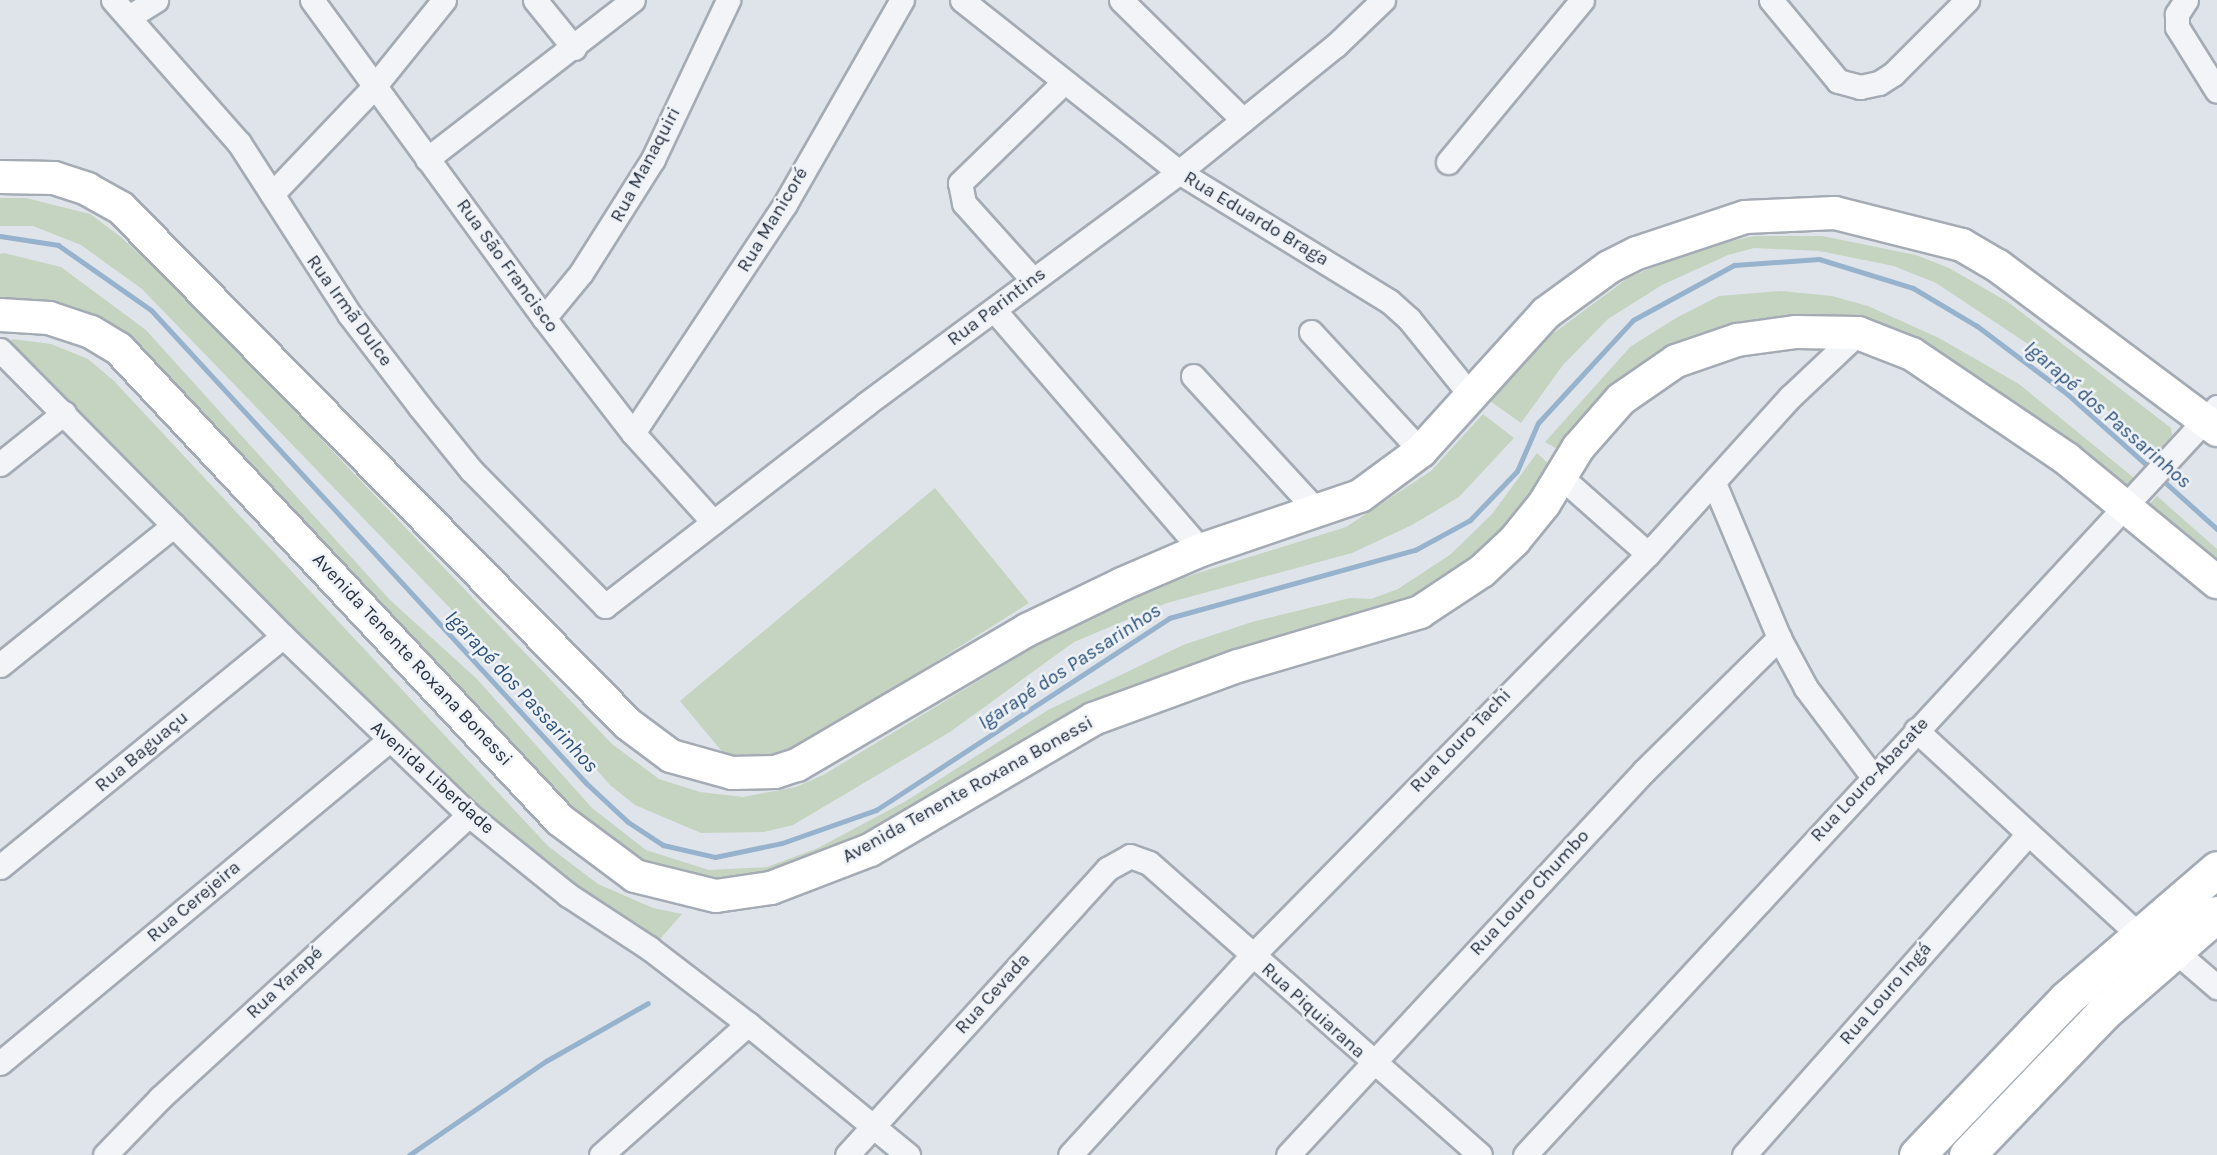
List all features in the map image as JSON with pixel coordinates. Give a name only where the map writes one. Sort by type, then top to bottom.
[{"type":"main road","points":[[1917,1155],[2000,1064],[2137,934],[2217,869]]},
{"type":"main road","points":[[1967,1155],[2043,1071],[2217,914]]},
{"type":"street","name":"Rua Irmã Dulce","points":[[113,0],[201,96],[272,194],[349,314],[471,470],[605,606]]},
{"type":"street","points":[[129,17],[156,0]]},
{"type":"street","name":"Rua São Francisco","points":[[312,0],[373,88],[544,318],[633,433],[713,522]]},
{"type":"street","points":[[272,194],[373,88],[444,0]]},
{"type":"street","points":[[535,0],[574,48]]},
{"type":"street","points":[[427,159],[633,0]]},
{"type":"street","name":"Rua Manaquiri","points":[[544,318],[581,274],[653,159],[729,0]]},
{"type":"street","name":"Rua Manicoré","points":[[633,433],[772,225],[902,0]]},
{"type":"street","name":"Rua Eduardo Braga","points":[[962,0],[1179,172],[1389,301],[1409,319],[1472,397]]},
{"type":"street","points":[[1121,0],[1243,120]]},
{"type":"street","name":"Rua Parintins","points":[[605,606],[1179,172],[1336,45],[1383,0]]},
{"type":"street","points":[[1448,162],[1583,0]]},
{"type":"street","points":[[1775,2],[1839,81],[1871,86],[1893,74],[1968,0]]},
{"type":"street","points":[[2182,7],[2184,41],[2217,91]]},
{"type":"street","points":[[1033,280],[964,203],[960,183],[1064,82]]},
{"type":"street","points":[[0,177],[54,178],[87,188],[121,208],[628,724],[692,765],[750,774],[797,765],[1027,630],[1201,550],[1360,496],[1421,451],[1546,313],[1618,262],[1666,240],[1745,217],[1835,213],[1948,241],[1976,252],[2213,419]]},
{"type":"street","points":[[995,311],[1201,550]]},
{"type":"street","name":"Avenida Tenente Roxana Bonessi","points":[[0,315],[49,318],[91,332],[119,349],[560,820],[635,876],[716,896],[781,885],[870,850],[1093,719],[1238,666],[1420,612],[1482,571],[1514,541],[1605,413],[1676,361],[1737,340],[1796,332],[1858,333],[1938,369],[2067,458],[2133,498],[2217,582]]},
{"type":"street","points":[[1311,332],[1421,451]]},
{"type":"street","name":"Rua Louro Tachi","points":[[1070,1155],[1252,956],[1648,554],[1790,397],[1858,333]]},
{"type":"street","name":"Avenida Liberdade","points":[[0,350],[283,636],[470,815],[568,895],[748,1024],[908,1155]]},
{"type":"street","points":[[1193,376],[1318,512]]},
{"type":"street","points":[[0,464],[64,413]]},
{"type":"street","name":"Rua Louro-Abacate","points":[[1525,1155],[1916,730],[2184,444],[2213,419]]},
{"type":"street","points":[[1561,477],[1648,554]]},
{"type":"street","points":[[1714,483],[1779,638],[1806,688],[1873,777]]},
{"type":"street","points":[[0,665],[174,525]]},
{"type":"street","name":"Rua Baguaçu","points":[[0,867],[283,636]]},
{"type":"street","name":"Rua Louro Chumbo","points":[[1288,1155],[1644,771],[1779,638]]},
{"type":"street","points":[[1916,730],[2137,934]]},
{"type":"street","name":"Rua Cerejeira","points":[[0,1063],[389,740]]},
{"type":"street","name":"Rua Yarapé","points":[[105,1155],[160,1098],[470,815]]},
{"type":"street","name":"Rua Louro Ingá","points":[[1744,1155],[2028,834]]},
{"type":"street","name":"Rua Cevada","points":[[847,1155],[1107,869],[1130,856],[1149,863]]},
{"type":"street","name":"Rua Piquiarana","points":[[1149,863],[1371,1063],[1480,1155]]},
{"type":"street","points":[[2174,950],[2217,987]]},
{"type":"street","points":[[601,1155],[748,1024]]},
{"type":"green space","points":[[0,198],[26,198],[90,214],[121,237],[195,307],[612,744],[659,779],[700,792],[743,797],[796,787],[825,774],[1057,633],[1150,588],[1346,527],[1431,471],[1483,414],[1514,438],[1459,497],[1412,525],[1352,553],[1167,603],[1074,642],[950,732],[793,825],[764,832],[701,833],[635,805],[610,785],[502,662],[142,289],[81,245],[33,226],[0,226]]},
{"type":"green space","points":[[1754,236],[1822,236],[1916,255],[1949,268],[2008,302],[2171,428],[2172,435],[2156,453],[2046,356],[1936,283],[1894,266],[1819,251],[1754,248],[1728,255],[1662,285],[1608,319],[1563,365],[1521,423],[1490,401],[1543,341],[1628,278],[1696,249]]},
{"type":"green space","points":[[0,254],[61,267],[146,330],[390,600],[477,679],[592,808],[646,850],[709,870],[767,867],[818,848],[906,801],[1048,710],[1183,645],[1252,622],[1350,598],[1371,599],[1398,589],[1451,554],[1492,514],[1537,453],[1551,466],[1516,519],[1488,551],[1420,603],[1189,675],[844,856],[749,887],[621,859],[576,825],[133,355],[0,308]]},
{"type":"green space","points":[[1781,291],[1832,296],[1868,306],[1939,338],[2019,384],[2134,478],[2121,494],[1912,351],[1720,338],[1559,450],[1545,442],[1630,347],[1676,318],[1719,296]]},
{"type":"green space","points":[[12,339],[51,344],[88,359],[114,381],[548,846],[598,884],[653,908],[682,914],[653,947],[474,816],[7,353]]},
{"type":"green space","points":[[935,488],[1029,603],[798,748],[757,759],[724,754],[680,701]]},
{"type":"green space","points":[[2157,496],[2217,549],[2217,573],[2137,517]]},
{"type":"waterway","name":"Igarapé dos Passarinhos","points":[[0,236],[58,245],[151,310],[586,783],[628,822],[663,845],[715,857],[782,843],[876,810],[1169,618],[1415,550],[1470,520],[1517,471],[1538,423],[1633,320],[1734,265],[1819,259],[1913,288],[1977,326],[2066,393],[2152,470]]},
{"type":"waterway","name":"Igarapé dos Passarinhos","points":[[2159,477],[2217,529]]},
{"type":"waterway","points":[[409,1155],[546,1061],[648,1003]]}]
